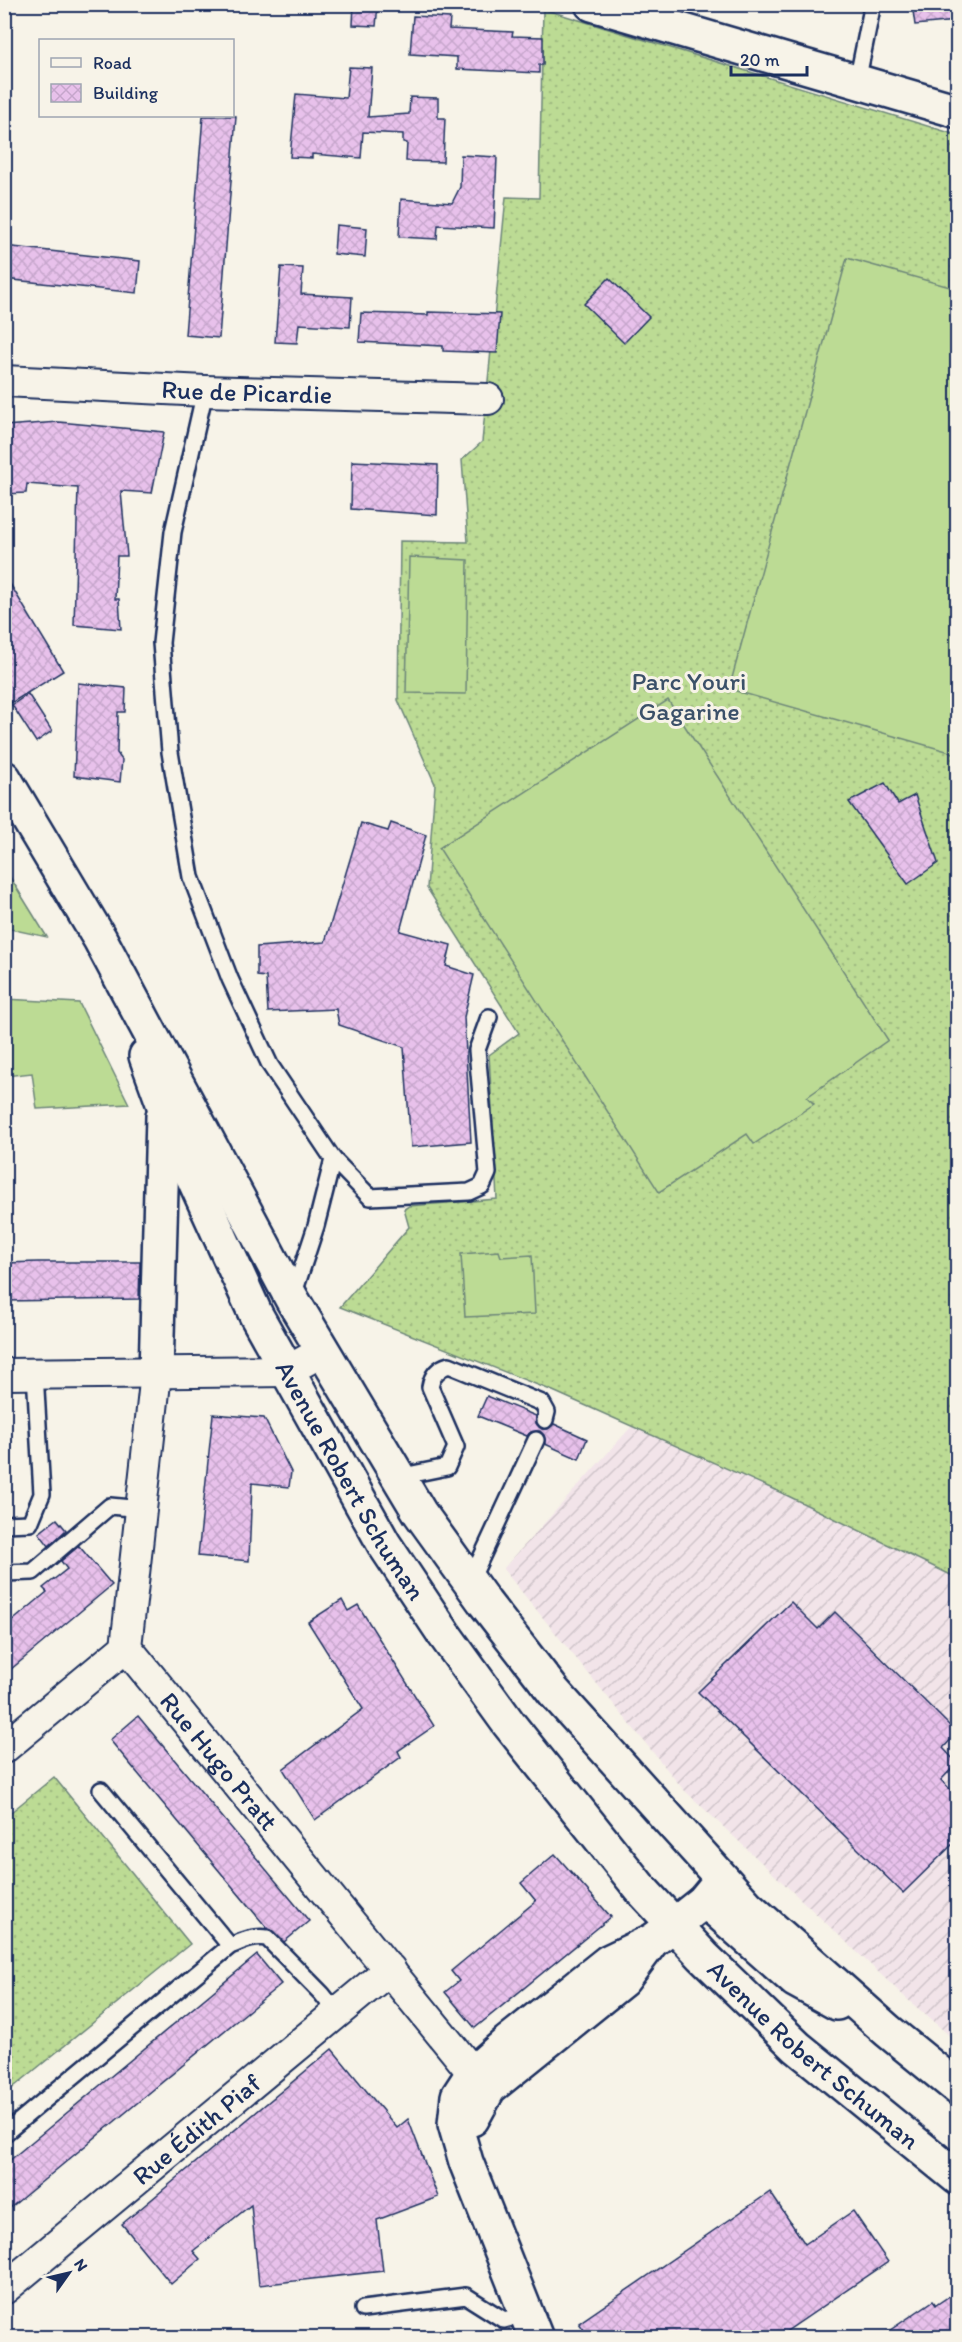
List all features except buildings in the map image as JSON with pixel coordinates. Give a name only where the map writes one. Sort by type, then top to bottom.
[{"type":"main road","points":[[592,4],[957,111]]},
{"type":"main road","name":"Avenue Robert Schuman","points":[[4,778],[100,939],[292,1299],[398,1477],[470,1582],[712,1891],[716,1910],[795,1980],[888,2031],[957,2088]]},
{"type":"main road","name":"Avenue Robert Schuman","points":[[123,983],[163,1109],[256,1315],[384,1544],[444,1634],[509,1724],[640,1888],[663,1933],[957,2178]]},
{"type":"main road","points":[[156,1373],[163,1109]]},
{"type":"main road","points":[[531,2326],[466,2162],[455,2124],[458,2096],[481,2080],[608,1962],[663,1933],[712,1891]]},
{"type":"street","name":"Rue de Picardie","points":[[4,381],[205,391],[488,399]]},
{"type":"street","points":[[4,1374],[287,1371],[323,1351]]},
{"type":"street","points":[[4,1748],[126,1647],[156,1373]]},
{"type":"street","name":"Rue Hugo Pratt","points":[[126,1647],[481,2080]]},
{"type":"street","name":"Rue Édith Piaf","points":[[4,2289],[390,1969]]},
{"type":"lane","points":[[857,82],[871,13],[870,4]]},
{"type":"lane","points":[[205,391],[173,532],[161,643],[170,752],[191,878],[230,980],[270,1065],[333,1160],[370,1197],[470,1192],[482,1186],[488,1173],[477,1050],[489,1017]]},
{"type":"lane","points":[[292,1299],[316,1227],[333,1160]]},
{"type":"lane","points":[[398,1477],[447,1467],[456,1452],[456,1447],[430,1386],[433,1375],[444,1366],[449,1365],[543,1403],[547,1412],[545,1420]]},
{"type":"lane","points":[[4,1524],[30,1523],[42,1494],[35,1373]]},
{"type":"lane","points":[[470,1582],[536,1440]]},
{"type":"lane","points":[[4,1573],[33,1572],[110,1506],[142,1509]]},
{"type":"lane","points":[[101,1790],[230,1946]]},
{"type":"lane","points":[[4,2134],[230,1946],[257,1936],[267,1938],[322,1994],[337,2013]]},
{"type":"lane","points":[[363,2309],[466,2296],[504,2320],[531,2326]]},
{"type":"shaded area","points":[[632,1426],[784,1494],[957,1578],[957,2042],[907,1999],[683,1789],[503,1569]]},
{"type":"green space","name":"Parc Youri Gagarine","points":[[543,9],[957,135],[957,1578],[784,1494],[553,1391],[340,1307],[409,1227],[404,1209],[409,1206],[497,1199],[489,1055],[519,1033],[427,888],[435,784],[398,700],[400,541],[468,542],[462,460],[482,442],[506,197],[539,198]]},
{"type":"green space","points":[[847,258],[957,289],[957,754],[729,689]]},
{"type":"green space","points":[[409,557],[468,560],[466,694],[406,693]]},
{"type":"green space","points":[[668,700],[888,1040],[807,1097],[814,1104],[754,1144],[747,1134],[659,1192],[439,848]]},
{"type":"green space","points":[[5,869],[47,937],[5,928]]},
{"type":"green space","points":[[5,999],[79,1003],[129,1104],[37,1109],[32,1073],[5,1076]]},
{"type":"green space","points":[[499,1251],[501,1257],[532,1255],[535,1314],[465,1317],[461,1254]]},
{"type":"green space","points":[[54,1777],[190,1944],[5,2094],[5,1817]]}]
